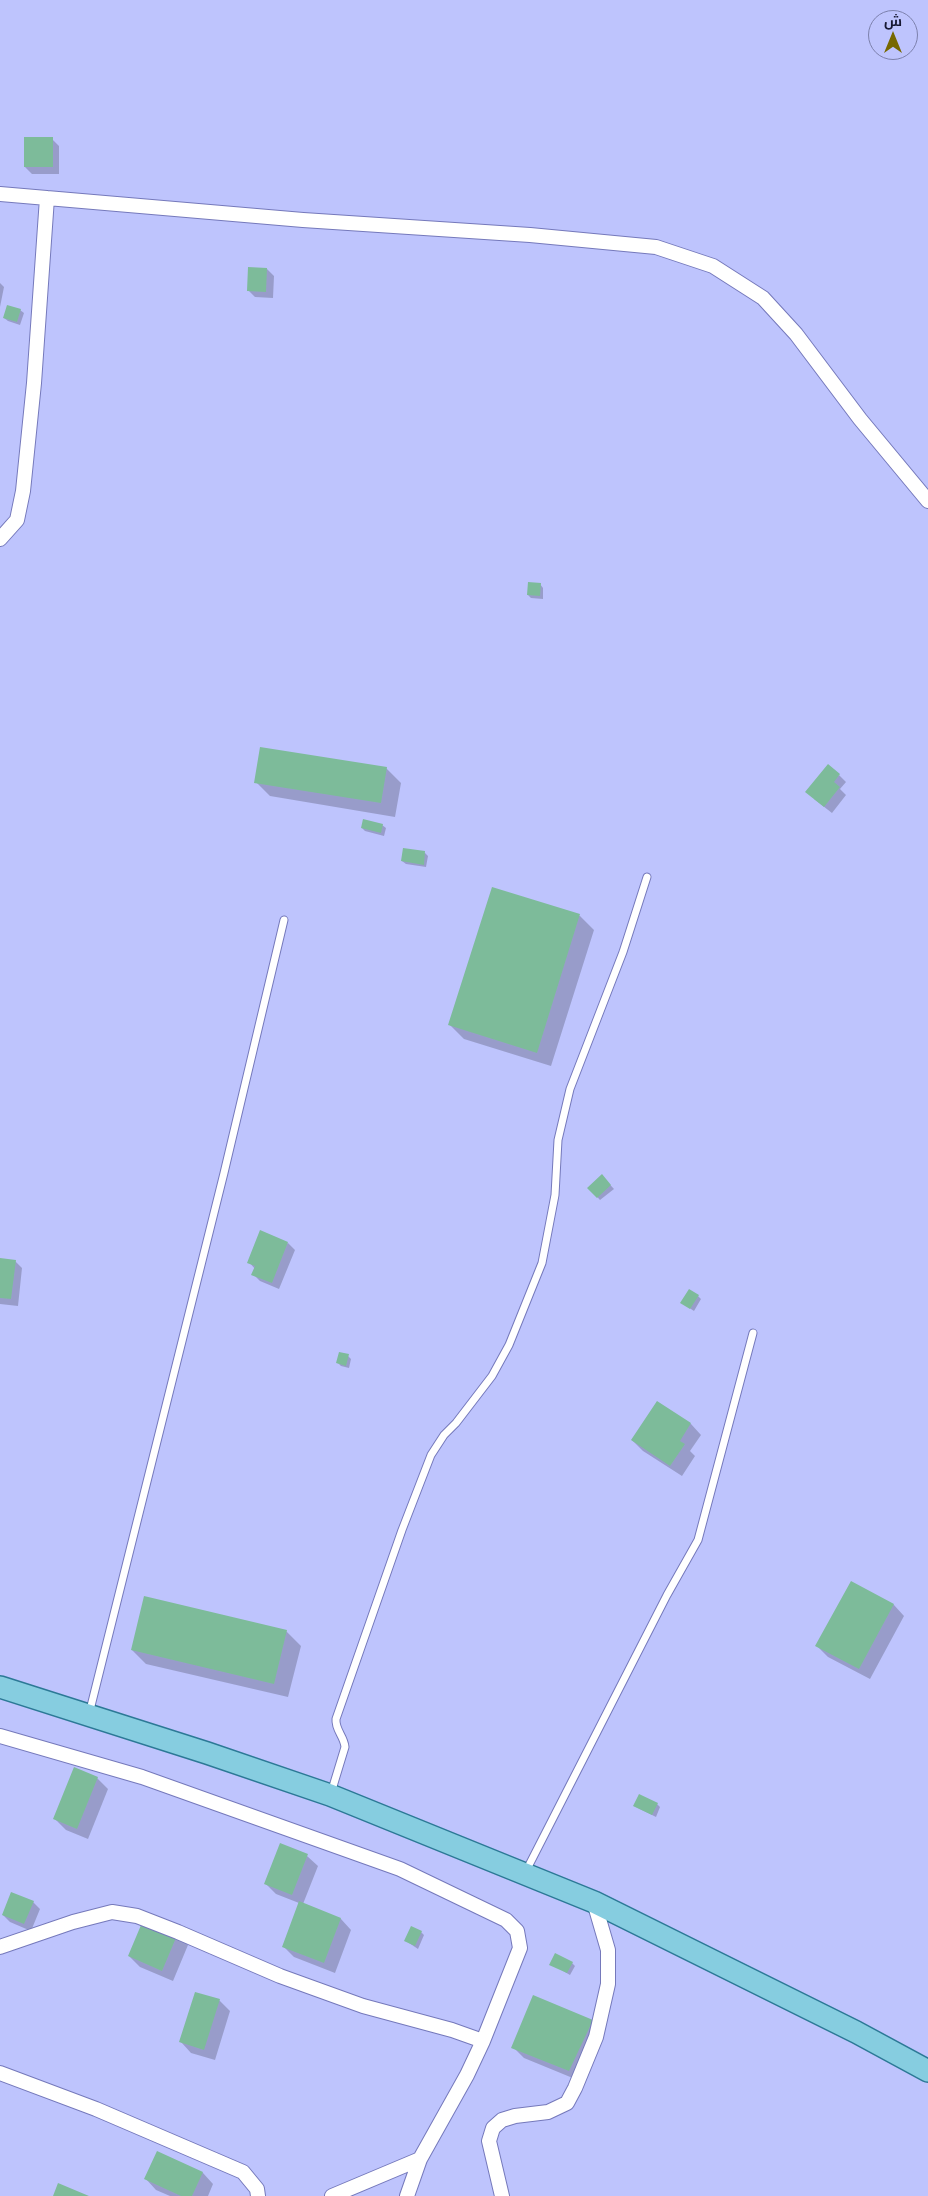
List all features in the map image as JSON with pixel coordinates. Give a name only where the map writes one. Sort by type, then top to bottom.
[{"type":"main road","points":[[0,1687],[89,1717],[207,1753],[330,1795],[594,1902],[814,2011],[928,2071]]},
{"type":"street","points":[[0,194],[303,220],[530,235],[656,247],[713,266],[763,298],[796,334],[860,419],[928,501]]},
{"type":"street","points":[[0,539],[17,520],[23,491],[34,383],[48,198]]},
{"type":"street","points":[[0,1736],[142,1777],[400,1869],[506,1920],[517,1931],[520,1948],[483,2041],[467,2075],[420,2159],[407,2196]]},
{"type":"street","points":[[502,2196],[489,2141],[493,2128],[502,2120],[516,2116],[548,2112],[567,2103],[596,2037],[608,1984],[608,1950],[594,1902]]},
{"type":"street","points":[[0,1946],[73,1922],[112,1912],[137,1916],[280,1976],[364,2006],[452,2030],[483,2041]]},
{"type":"street","points":[[0,2073],[96,2109],[244,2172],[257,2189],[258,2196]]},
{"type":"street","points":[[332,2196],[420,2159]]},
{"type":"lane","points":[[330,1795],[345,1747],[345,1740],[336,1726],[336,1719],[402,1530],[431,1455],[444,1435],[456,1423],[492,1376],[509,1345],[542,1263],[555,1195],[558,1140],[563,1112],[570,1089],[623,952],[647,877]]},
{"type":"lane","points":[[89,1717],[222,1183],[284,920]]},
{"type":"lane","points":[[524,1874],[667,1595],[698,1540],[753,1333]]},
{"type":"building","points":[[24,137],[53,137],[53,167],[24,167]]},
{"type":"building","points":[[248,267],[267,268],[266,292],[247,291]]},
{"type":"building","points":[[7,305],[21,309],[17,322],[3,318]]},
{"type":"building","points":[[528,582],[541,583],[540,596],[527,595]]},
{"type":"building","points":[[260,747],[387,767],[381,803],[254,783]]},
{"type":"building","points":[[828,764],[840,774],[834,782],[840,787],[824,807],[805,792]]},
{"type":"building","points":[[363,819],[383,824],[381,833],[361,828]]},
{"type":"building","points":[[403,848],[425,851],[424,865],[401,861]]},
{"type":"building","points":[[492,887],[580,914],[537,1053],[448,1025]]},
{"type":"building","points":[[602,1174],[611,1185],[597,1198],[587,1188]]},
{"type":"building","points":[[260,1230],[288,1242],[272,1283],[251,1275],[255,1266],[247,1263]]},
{"type":"building","points":[[0,1258],[16,1260],[11,1299],[0,1298]]},
{"type":"building","points":[[689,1289],[699,1295],[690,1309],[680,1303]]},
{"type":"building","points":[[339,1352],[349,1354],[346,1366],[336,1363]]},
{"type":"building","points":[[657,1401],[691,1423],[680,1441],[685,1444],[670,1466],[631,1440]]},
{"type":"building","points":[[851,1581],[894,1604],[859,1669],[815,1646]]},
{"type":"building","points":[[144,1596],[287,1630],[274,1684],[131,1650]]},
{"type":"building","points":[[74,1767],[98,1777],[77,1829],[53,1819]]},
{"type":"building","points":[[639,1794],[658,1803],[652,1815],[633,1806]]},
{"type":"building","points":[[280,1843],[308,1854],[292,1895],[264,1884]]},
{"type":"building","points":[[11,1892],[34,1901],[24,1924],[2,1915]]},
{"type":"building","points":[[299,1901],[341,1918],[324,1963],[282,1947]]},
{"type":"building","points":[[144,1918],[178,1933],[162,1971],[128,1956]]},
{"type":"building","points":[[411,1926],[422,1931],[415,1946],[404,1941]]},
{"type":"building","points":[[555,1953],[573,1962],[567,1973],[549,1965]]},
{"type":"building","points":[[195,1992],[220,1999],[204,2050],[179,2042]]},
{"type":"building","points":[[533,1995],[593,2020],[569,2071],[511,2048]]},
{"type":"building","points":[[157,2151],[203,2172],[192,2196],[181,2196],[144,2179]]},
{"type":"building","points":[[58,2183],[89,2196],[53,2196]]}]
